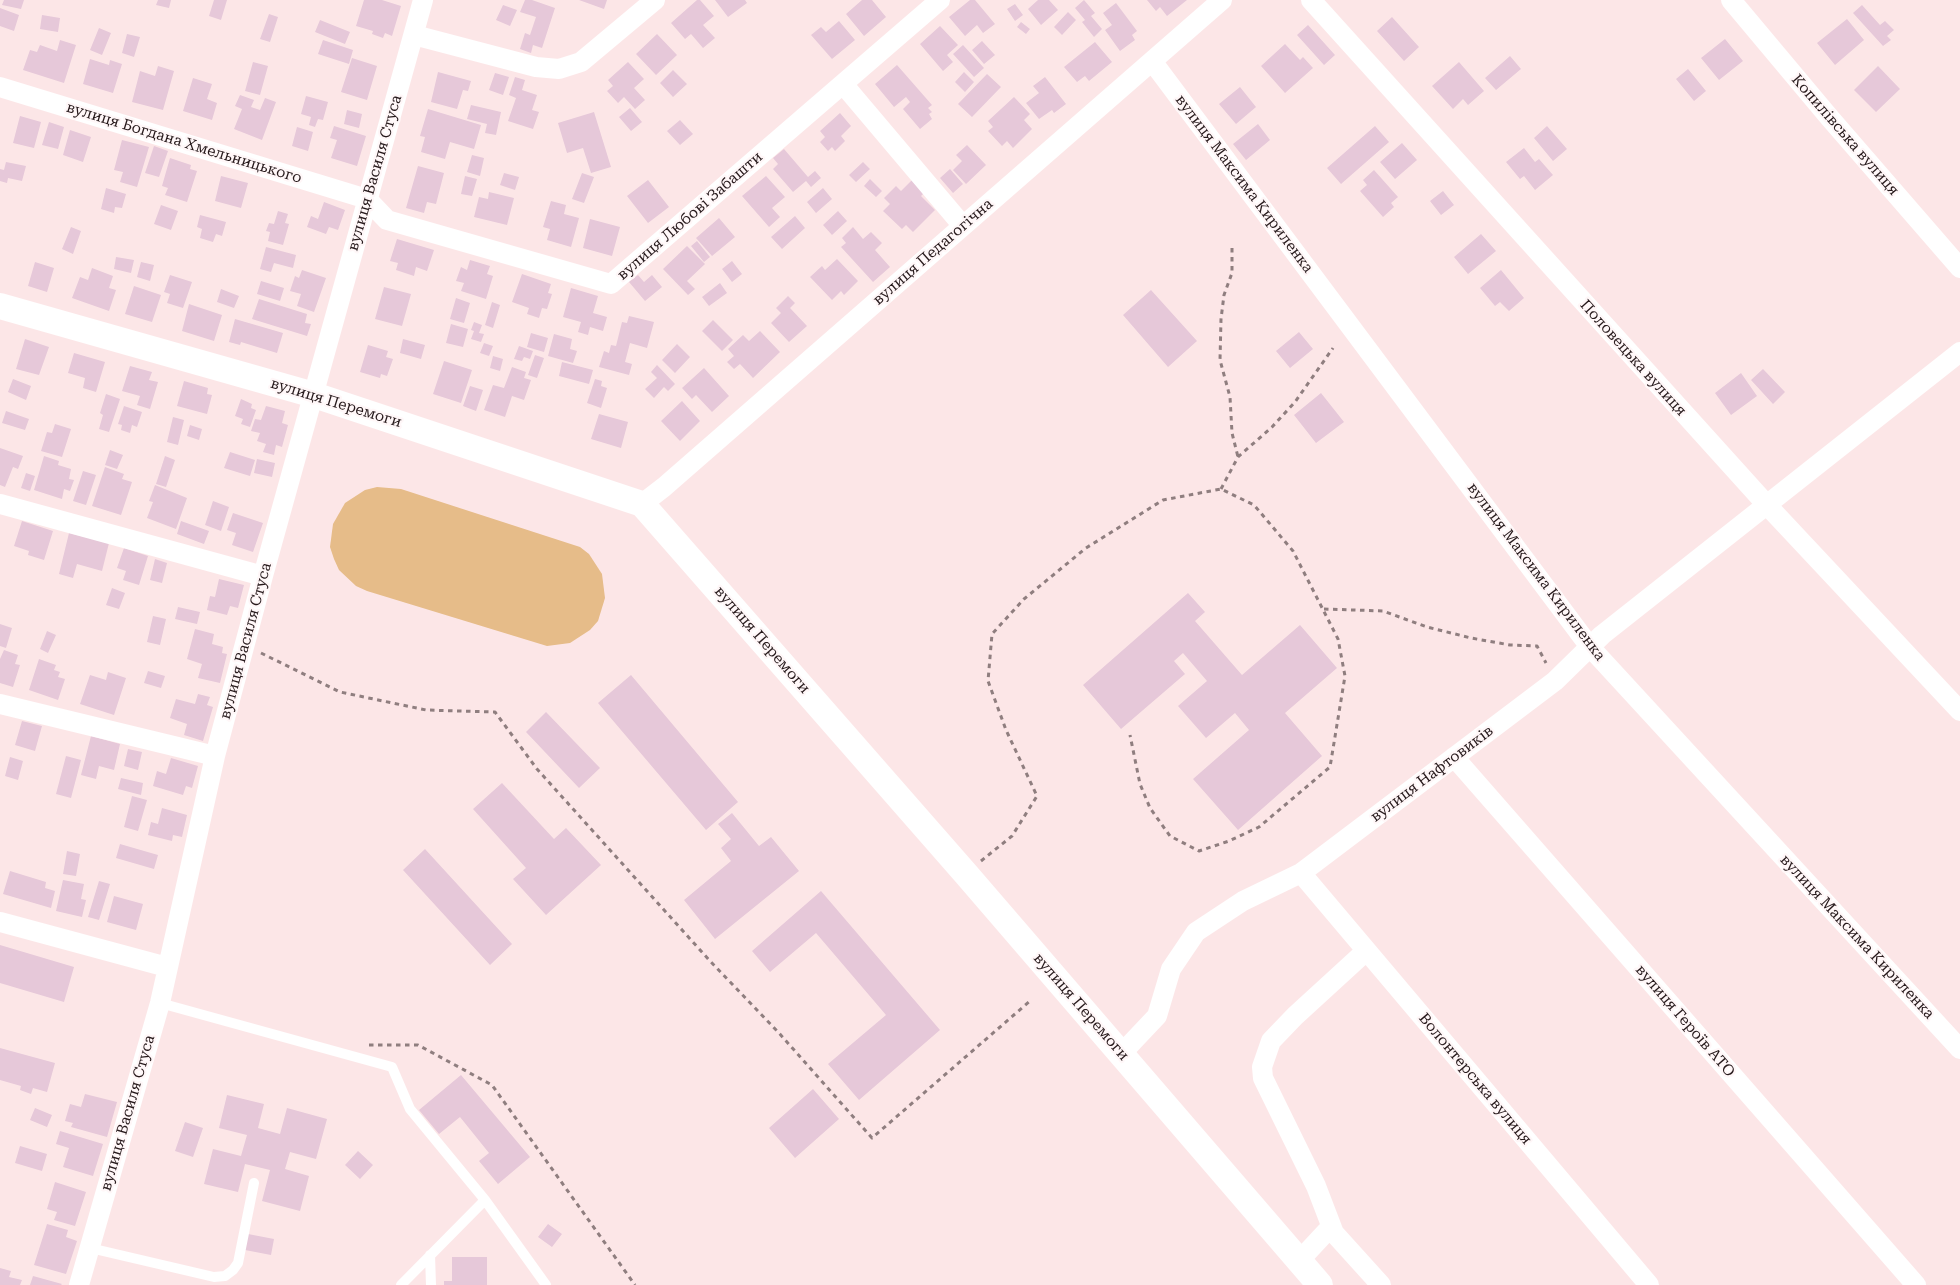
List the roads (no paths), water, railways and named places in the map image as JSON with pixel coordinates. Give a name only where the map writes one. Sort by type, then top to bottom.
[{"type":"street","name":"вулиця Василя Стуса","points":[[79,1285],[160,1003],[215,756],[245,643],[423,0]]},
{"type":"street","name":"вулиця Любові Забашти","points":[[367,199],[387,220],[611,284],[940,0]]},
{"type":"street","name":"вулиця Педагогічна","points":[[642,504],[1222,0]]},
{"type":"street","name":"Половецька вулиця","points":[[1311,0],[1766,504],[1960,711]]},
{"type":"street","name":"Копилівська вулиця","points":[[1731,0],[1960,268]]},
{"type":"street","points":[[414,35],[536,68],[559,69],[581,62],[651,2]]},
{"type":"street","name":"вулиця Максима Кириленка","points":[[1152,61],[1590,647],[1960,1049]]},
{"type":"street","points":[[843,84],[963,226]]},
{"type":"street","name":"вулиця Богдана Хмельницького","points":[[0,87],[367,199]]},
{"type":"street","name":"вулиця Перемоги","points":[[0,306],[314,395],[642,504],[1122,1053],[1320,1285]]},
{"type":"street","name":"вулиця Нафтовиків","points":[[1122,1053],[1157,1016],[1171,969],[1196,932],[1243,901],[1301,873],[1455,757],[1555,681],[1602,635],[1960,352]]},
{"type":"street","points":[[0,504],[263,576]]},
{"type":"street","points":[[0,704],[215,756]]},
{"type":"street","name":"вулиця Героїв АТО","points":[[1455,757],[1916,1285]]},
{"type":"street","name":"Волонтерська вулиця","points":[[1301,873],[1649,1285]]},
{"type":"street","points":[[0,922],[167,967]]},
{"type":"street","points":[[1366,951],[1271,1041],[1262,1066],[1263,1078],[1316,1186],[1334,1233],[1381,1285]]},
{"type":"street","points":[[1299,1261],[1326,1232],[1334,1233]]},
{"type":"lane","points":[[160,1003],[392,1067],[410,1109],[485,1200],[546,1285]]},
{"type":"lane","points":[[90,1248],[214,1277],[225,1276],[238,1263],[254,1183]]},
{"type":"lane","points":[[401,1285],[485,1200]]},
{"type":"lane","points":[[430,1255],[431,1285]]}]
